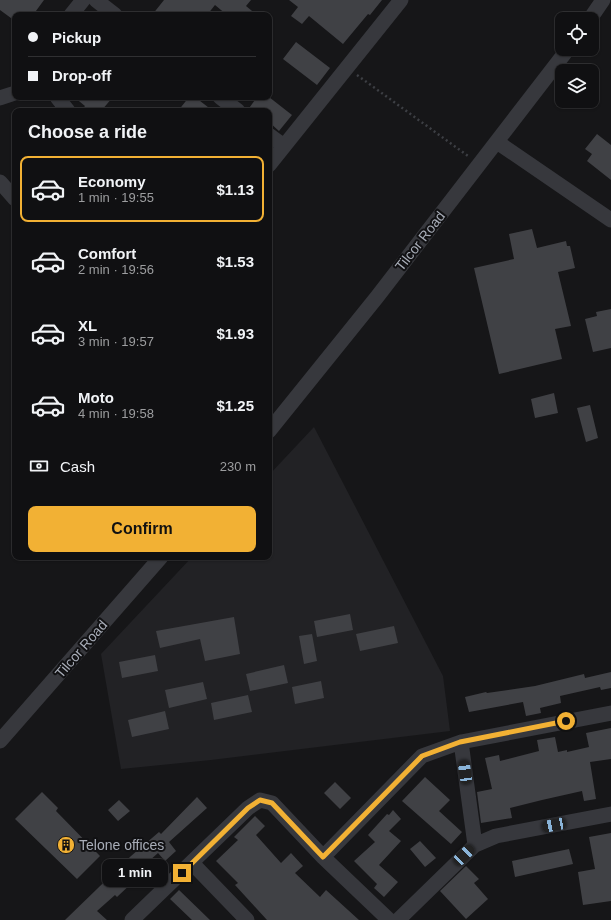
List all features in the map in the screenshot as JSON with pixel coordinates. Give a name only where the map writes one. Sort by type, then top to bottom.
[{"type":"street","points":[[73,12],[83,0]]},
{"type":"street","points":[[96,0],[111,12]]},
{"type":"street","points":[[272,161],[401,0]]},
{"type":"street","points":[[595,12],[603,0]]},
{"type":"street","name":"Tilcor Road","points":[[272,427],[377,297],[563,56]]},
{"type":"street","points":[[0,98],[12,94]]},
{"type":"street","points":[[59,100],[66,108]]},
{"type":"street","points":[[224,100],[234,108]]},
{"type":"street","points":[[272,137],[284,146]]},
{"type":"street","points":[[497,142],[611,220]]},
{"type":"street","points":[[0,182],[12,196]]},
{"type":"street","name":"Tilcor Road","points":[[0,741],[158,560]]},
{"type":"street","points":[[323,857],[422,756],[460,742],[611,712]]},
{"type":"street","points":[[460,742],[475,845]]},
{"type":"street","points":[[132,920],[248,808],[260,800],[272,803],[323,857],[389,920]]},
{"type":"street","points":[[398,920],[475,845],[496,836],[611,814]]},
{"type":"street","points":[[192,863],[247,920]]},
{"type":"path","points":[[347,68],[480,164]]},
{"type":"shaded area","points":[[314,427],[443,676],[450,731],[211,760],[121,769],[101,654],[189,560],[272,560],[272,472]]},
{"type":"building","points":[[0,0],[44,0],[35,12],[12,12],[12,19],[0,10]]},
{"type":"building","points":[[164,0],[251,0],[246,6],[253,12],[223,12],[215,5],[209,12],[154,12]]},
{"type":"building","points":[[289,0],[382,0],[343,44],[309,16],[302,24],[291,16],[298,7]]},
{"type":"building","points":[[296,42],[330,68],[317,85],[283,59]]},
{"type":"building","points":[[272,99],[292,115],[279,131],[272,125],[272,108],[249,108],[255,100]]},
{"type":"building","points":[[78,100],[110,100],[104,108],[83,108],[85,106]]},
{"type":"building","points":[[187,100],[199,100],[209,108],[180,108]]},
{"type":"building","points":[[597,134],[611,145],[611,180],[587,161],[592,154],[585,149]]},
{"type":"building","points":[[532,229],[537,248],[566,241],[567,246],[570,246],[575,268],[558,272],[571,326],[555,329],[562,359],[499,374],[474,268],[514,259],[509,234]]},
{"type":"building","points":[[611,309],[611,348],[593,352],[585,319],[597,316],[596,312]]},
{"type":"building","points":[[554,393],[558,413],[535,418],[531,399]]},
{"type":"building","points":[[590,405],[598,438],[586,442],[577,408]]},
{"type":"building","points":[[350,614],[353,630],[317,637],[314,621]]},
{"type":"building","points":[[234,617],[240,654],[205,661],[200,639],[160,648],[156,631]]},
{"type":"building","points":[[394,626],[398,643],[360,651],[356,634]]},
{"type":"building","points":[[312,634],[317,661],[304,664],[299,636]]},
{"type":"building","points":[[155,655],[158,671],[122,678],[119,662]]},
{"type":"building","points":[[284,665],[288,683],[250,691],[246,674]]},
{"type":"building","points":[[611,672],[611,688],[601,690],[600,687],[560,696],[561,703],[540,708],[541,713],[526,716],[523,702],[469,712],[465,697],[486,692],[535,686],[584,674],[585,678]]},
{"type":"building","points":[[321,681],[324,698],[295,704],[292,687]]},
{"type":"building","points":[[203,682],[207,699],[169,708],[165,690]]},
{"type":"building","points":[[248,695],[252,712],[214,720],[211,703]]},
{"type":"building","points":[[165,711],[169,729],[132,737],[128,720]]},
{"type":"building","points":[[611,728],[611,759],[590,762],[596,799],[584,801],[582,791],[510,808],[512,818],[481,823],[477,792],[492,789],[485,758],[499,755],[500,761],[539,751],[537,740],[555,737],[558,752],[567,750],[567,752],[589,747],[586,733]]},
{"type":"building","points":[[425,777],[450,800],[439,811],[462,832],[451,844],[402,801]]},
{"type":"building","points":[[335,782],[351,798],[340,809],[324,793]]},
{"type":"building","name":"Telone offices","points":[[42,792],[58,808],[56,811],[100,856],[77,879],[15,819]]},
{"type":"building","points":[[197,797],[207,808],[169,842],[176,851],[165,861],[158,853],[131,877],[134,881],[117,897],[115,895],[97,911],[107,920],[65,920],[131,856],[159,832],[161,834]]},
{"type":"building","points":[[119,800],[130,811],[118,821],[108,810]]},
{"type":"building","points":[[393,810],[401,819],[389,831],[401,841],[379,865],[398,882],[384,897],[374,888],[377,884],[354,861],[375,842],[368,835],[387,814],[389,815]]},
{"type":"building","points":[[255,816],[265,826],[256,835],[281,863],[291,853],[303,866],[295,873],[320,897],[326,890],[359,920],[267,920],[235,885],[238,883],[216,861],[238,840],[234,837]]},
{"type":"building","points":[[611,833],[611,901],[583,905],[578,872],[595,869],[589,837]]},
{"type":"building","points":[[420,841],[436,858],[425,867],[410,849]]},
{"type":"building","points":[[569,849],[573,864],[515,877],[512,861]]},
{"type":"building","points":[[466,866],[479,879],[474,883],[488,899],[466,919],[440,891]]},
{"type":"building","points":[[179,890],[210,920],[192,920],[170,899]]},
{"type":"place","name":"Telone offices","points":[[66,845]]},
{"type":"route","points":[[182,873],[248,808],[260,800],[272,803],[323,857],[422,756],[460,742],[566,721]]}]
